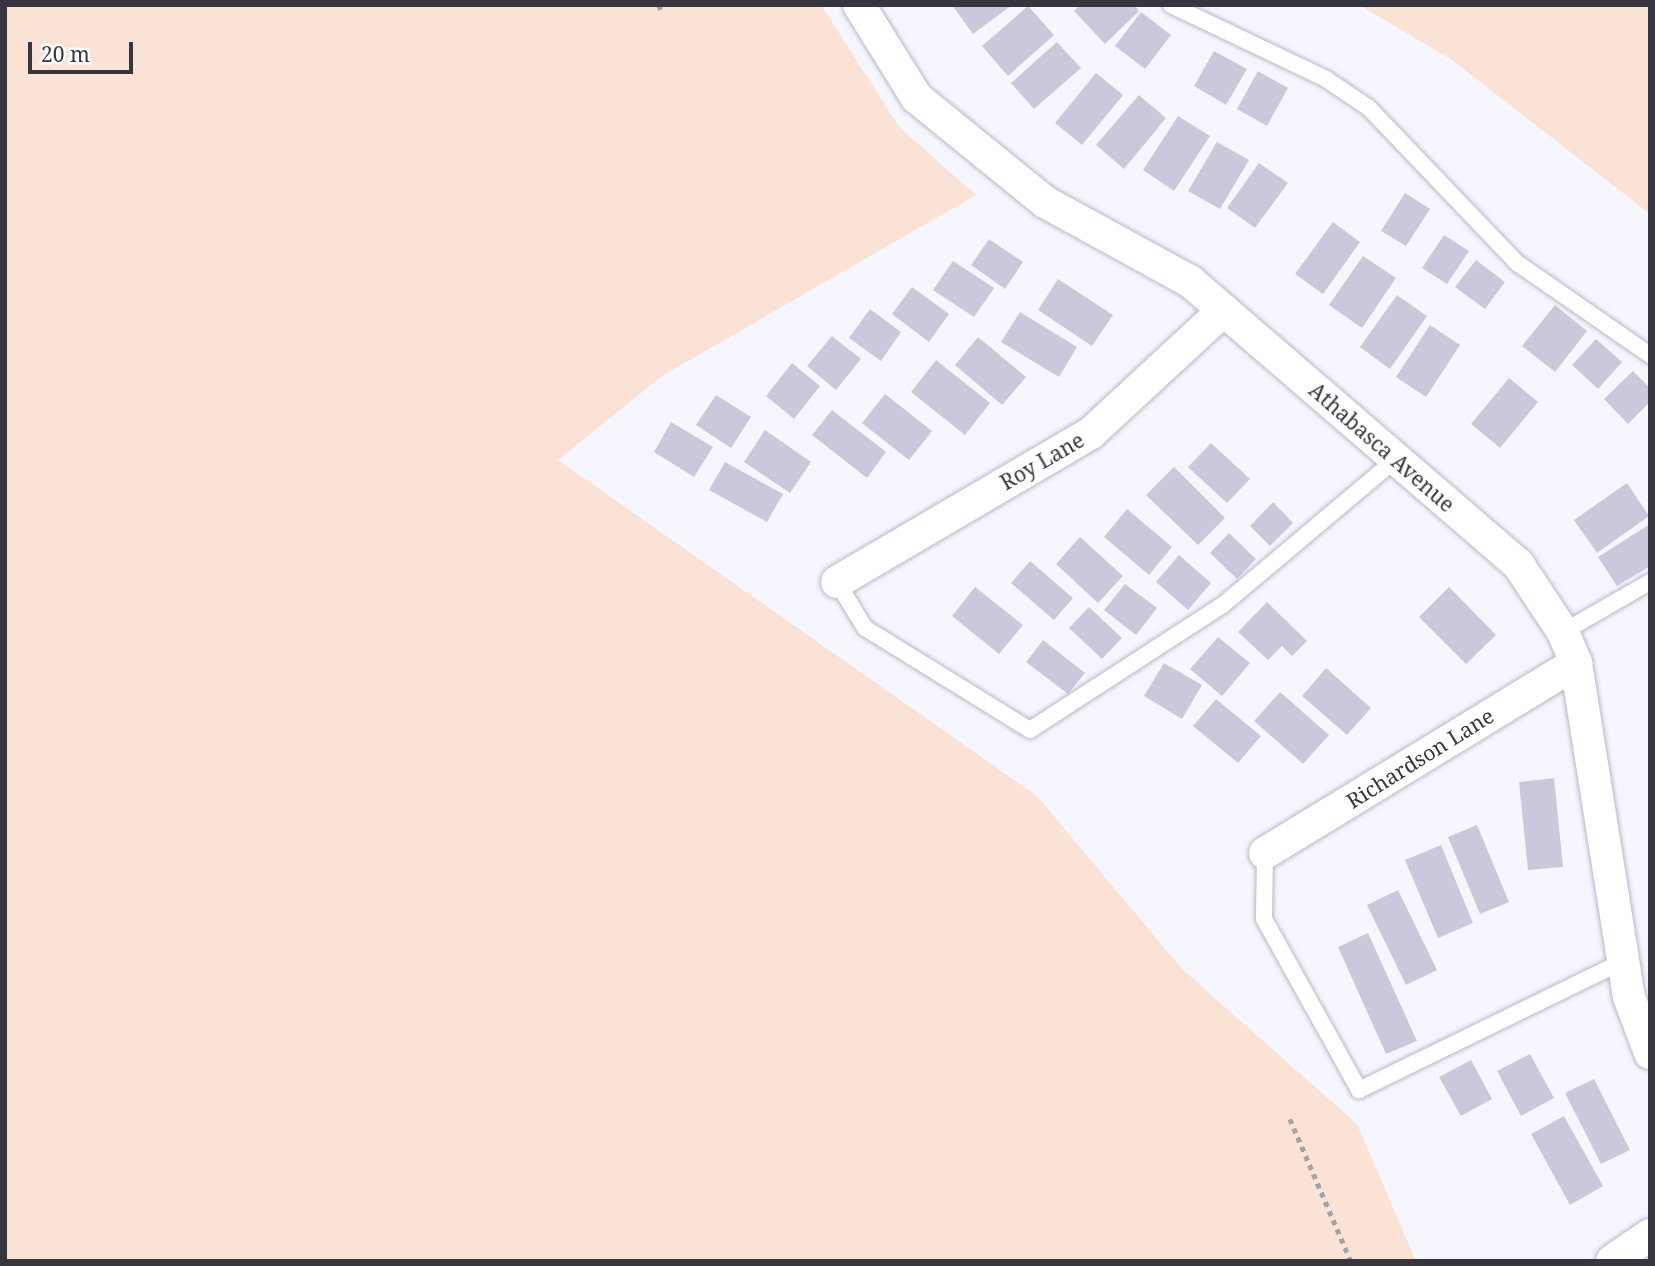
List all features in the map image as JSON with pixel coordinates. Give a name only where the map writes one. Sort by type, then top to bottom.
[{"type":"street","name":"Athabasca Avenue","points":[[859,5],[917,98],[1045,202],[1191,282],[1518,564],[1563,632],[1576,663],[1629,997],[1650,1053]]},
{"type":"street","name":"Roy Lane","points":[[837,582],[1091,433],[1224,310]]},
{"type":"street","name":"Richardson Lane","points":[[1265,853],[1576,663]]},
{"type":"street","points":[[1612,1261],[1650,1235]]},
{"type":"lane","points":[[1171,5],[1314,73],[1369,108],[1401,136],[1474,224],[1517,263],[1650,355]]},
{"type":"lane","points":[[837,582],[865,628],[1030,730],[1224,604],[1396,459]]},
{"type":"lane","points":[[1563,632],[1650,582]]},
{"type":"lane","points":[[1265,853],[1264,919],[1359,1090],[1623,961]]},
{"type":"path","points":[[1290,1119],[1351,1261]]},
{"type":"shaded area","points":[[5,5],[821,5],[900,128],[976,195],[662,376],[558,460],[1037,796],[1182,969],[1357,1124],[1416,1261],[5,1261]]},
{"type":"shaded area","points":[[1359,5],[1650,5],[1650,214],[1452,60]]},
{"type":"building","points":[[952,5],[1012,5],[973,34]]},
{"type":"building","points":[[1080,5],[1134,5],[1139,11],[1105,44],[1074,11]]},
{"type":"building","points":[[1028,6],[1054,35],[1008,76],[982,46]]},
{"type":"building","points":[[1141,12],[1171,35],[1145,69],[1115,46]]},
{"type":"building","points":[[1057,42],[1081,68],[1034,109],[1011,83]]},
{"type":"building","points":[[1214,51],[1247,69],[1226,105],[1194,86]]},
{"type":"building","points":[[1258,71],[1288,88],[1267,126],[1237,109]]},
{"type":"building","points":[[1096,73],[1123,95],[1082,145],[1055,123]]},
{"type":"building","points":[[1139,95],[1166,118],[1124,169],[1096,145]]},
{"type":"building","points":[[1178,116],[1210,136],[1174,191],[1143,170]]},
{"type":"building","points":[[1217,142],[1249,160],[1220,209],[1188,191]]},
{"type":"building","points":[[1259,163],[1288,183],[1255,228],[1227,208]]},
{"type":"building","points":[[1405,193],[1430,209],[1406,246],[1381,231]]},
{"type":"building","points":[[1333,222],[1360,242],[1323,294],[1295,274]]},
{"type":"building","points":[[1444,235],[1469,251],[1447,284],[1422,268]]},
{"type":"building","points":[[989,239],[1023,262],[1005,289],[971,265]]},
{"type":"building","points":[[1363,256],[1396,278],[1362,328],[1329,305]]},
{"type":"building","points":[[1476,260],[1505,282],[1485,309],[1455,287]]},
{"type":"building","points":[[953,261],[994,288],[974,317],[933,290]]},
{"type":"building","points":[[1058,279],[1113,315],[1092,346],[1038,310]]},
{"type":"building","points":[[912,287],[949,314],[929,342],[892,314]]},
{"type":"building","points":[[1397,295],[1427,316],[1390,369],[1360,347]]},
{"type":"building","points":[[1555,305],[1587,331],[1555,372],[1522,346]]},
{"type":"building","points":[[870,309],[901,332],[881,361],[849,338]]},
{"type":"building","points":[[1020,312],[1077,347],[1059,377],[1001,342]]},
{"type":"building","points":[[1430,325],[1460,345],[1426,397],[1396,377]]},
{"type":"building","points":[[832,336],[861,359],[836,390],[807,366]]},
{"type":"building","points":[[978,337],[1026,377],[1002,405],[955,365]]},
{"type":"building","points":[[1596,339],[1622,362],[1598,389],[1572,365]]},
{"type":"building","points":[[936,360],[990,403],[965,435],[911,392]]},
{"type":"building","points":[[792,363],[820,386],[794,419],[766,396]]},
{"type":"building","points":[[1633,371],[1650,388],[1650,402],[1628,424],[1604,399]]},
{"type":"building","points":[[1509,378],[1538,402],[1500,448],[1471,424]]},
{"type":"building","points":[[885,394],[932,431],[909,460],[862,423]]},
{"type":"building","points":[[716,395],[751,417],[731,448],[696,425]]},
{"type":"building","points":[[832,410],[886,452],[867,478],[812,435]]},
{"type":"building","points":[[671,422],[713,447],[694,477],[654,452]]},
{"type":"building","points":[[765,430],[811,462],[790,493],[744,462]]},
{"type":"building","points":[[1211,443],[1250,479],[1227,503],[1188,467]]},
{"type":"building","points":[[725,462],[783,494],[767,522],[709,490]]},
{"type":"building","points":[[1174,467],[1225,518],[1198,545],[1146,495]]},
{"type":"building","points":[[1627,483],[1649,516],[1597,553],[1574,520]]},
{"type":"building","points":[[1273,502],[1293,523],[1270,546],[1250,526]]},
{"type":"building","points":[[1127,509],[1172,547],[1149,575],[1104,537]]},
{"type":"building","points":[[1650,524],[1650,566],[1617,586],[1598,557]]},
{"type":"building","points":[[1229,533],[1256,559],[1237,579],[1210,553]]},
{"type":"building","points":[[1080,537],[1123,576],[1098,603],[1056,564]]},
{"type":"building","points":[[1179,555],[1211,583],[1188,610],[1156,582]]},
{"type":"building","points":[[1030,561],[1073,598],[1054,620],[1011,583]]},
{"type":"building","points":[[1125,584],[1157,608],[1136,635],[1104,610]]},
{"type":"building","points":[[975,587],[1023,625],[999,654],[952,616]]},
{"type":"building","points":[[1449,587],[1496,635],[1466,664],[1419,617]]},
{"type":"building","points":[[1267,602],[1307,641],[1292,656],[1282,646],[1268,660],[1238,632]]},
{"type":"building","points":[[1089,607],[1122,638],[1102,659],[1069,628]]},
{"type":"building","points":[[1218,637],[1250,663],[1222,696],[1190,669]]},
{"type":"building","points":[[1043,640],[1085,673],[1068,694],[1026,662]]},
{"type":"building","points":[[1164,663],[1202,685],[1182,719],[1144,696]]},
{"type":"building","points":[[1326,668],[1371,708],[1347,735],[1302,696]]},
{"type":"building","points":[[1280,692],[1329,735],[1303,764],[1254,721]]},
{"type":"building","points":[[1216,699],[1261,736],[1238,763],[1193,726]]},
{"type":"building","points":[[1554,778],[1563,867],[1528,870],[1519,782]]},
{"type":"building","points":[[1477,825],[1509,902],[1480,914],[1448,837]]},
{"type":"building","points":[[1441,845],[1473,923],[1438,938],[1405,860]]},
{"type":"building","points":[[1398,890],[1437,970],[1406,985],[1367,905]]},
{"type":"building","points":[[1368,933],[1417,1041],[1386,1054],[1338,947]]},
{"type":"building","points":[[1530,1054],[1554,1098],[1521,1116],[1497,1071]]},
{"type":"building","points":[[1471,1060],[1492,1099],[1461,1116],[1439,1077]]},
{"type":"building","points":[[1594,1079],[1630,1150],[1601,1164],[1565,1093]]},
{"type":"building","points":[[1564,1116],[1603,1186],[1570,1205],[1531,1134]]}]
